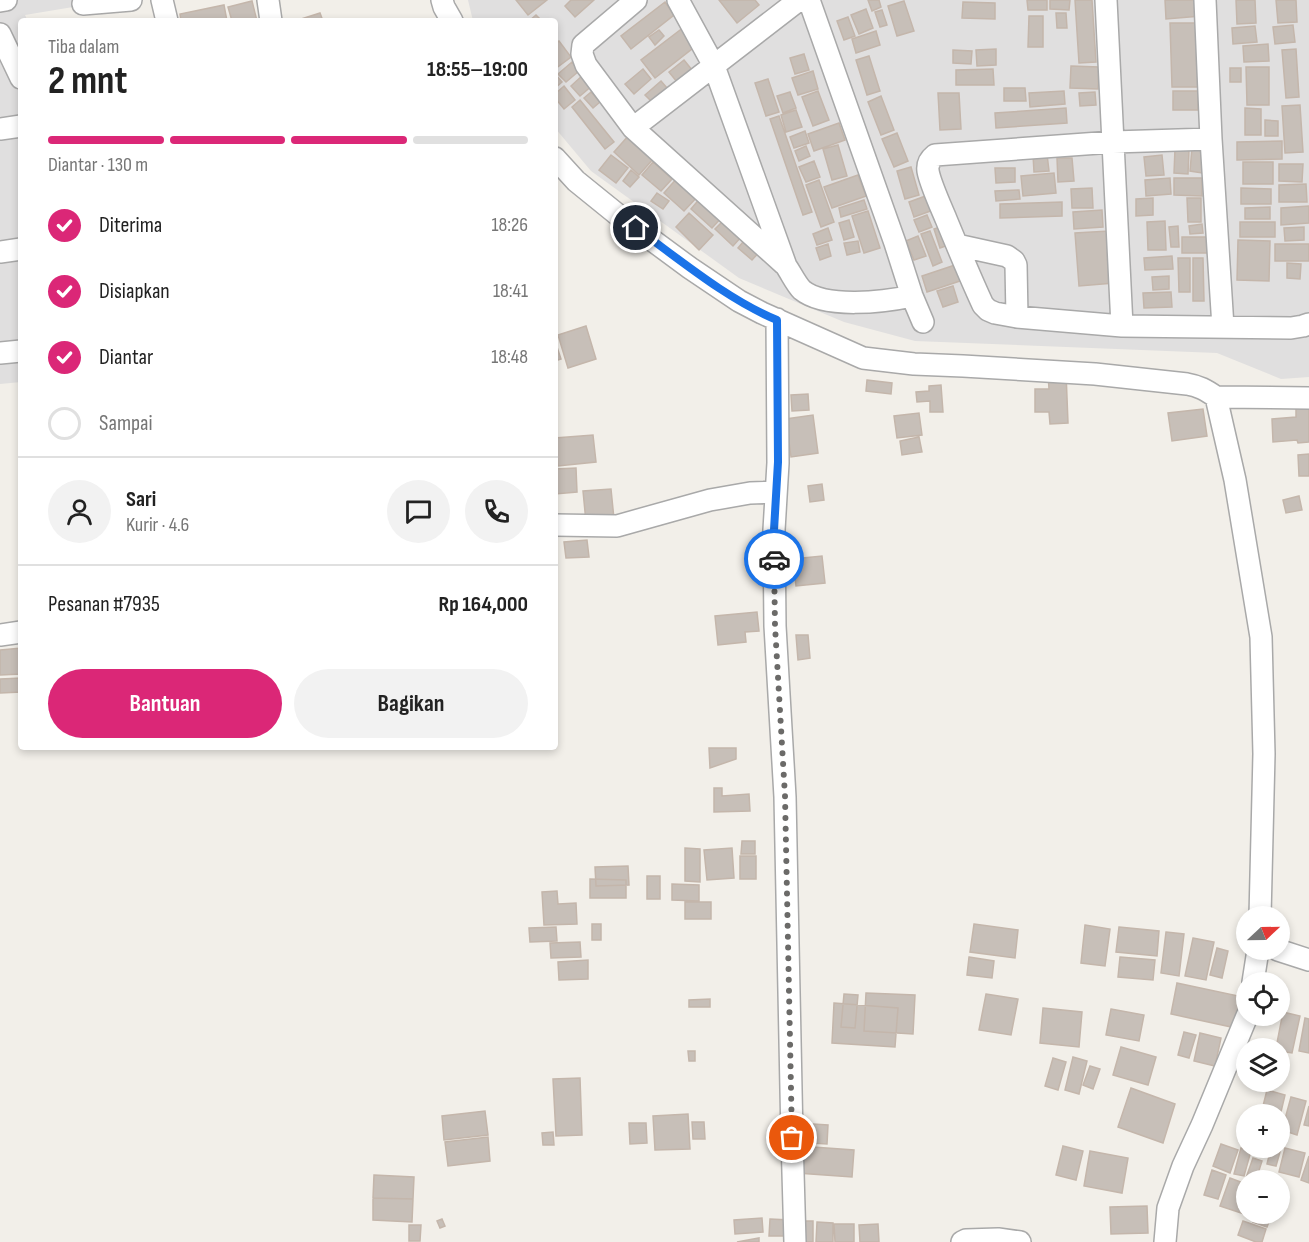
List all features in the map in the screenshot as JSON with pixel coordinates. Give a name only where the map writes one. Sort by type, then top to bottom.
[{"type":"street","points":[[0,1],[6,0]]},
{"type":"street","points":[[83,4],[131,0]]},
{"type":"street","points":[[162,0],[166,18]]},
{"type":"street","points":[[268,0],[271,18]]},
{"type":"street","points":[[636,0],[583,45],[582,54],[586,64],[633,128],[786,266]]},
{"type":"street","points":[[678,0],[714,66],[786,266],[801,289],[817,298],[839,303],[912,296]]},
{"type":"street","points":[[633,128],[798,0]]},
{"type":"street","points":[[809,0],[923,322]]},
{"type":"street","points":[[1106,0],[1122,326]]},
{"type":"street","points":[[1205,0],[1223,327]]},
{"type":"street","points":[[0,34],[18,72]]},
{"type":"street","points":[[0,129],[18,126]]},
{"type":"street","points":[[1211,139],[1113,142],[935,155],[929,162],[928,170],[940,206],[983,305],[988,310],[1017,317],[1122,326],[1291,328],[1309,324]]},
{"type":"street","points":[[558,161],[576,181],[618,215],[739,301],[862,358],[914,364],[1095,374],[1187,384],[1199,386],[1216,397],[1309,398]]},
{"type":"street","points":[[957,245],[1007,256],[1014,261],[1017,317]]},
{"type":"street","points":[[0,252],[18,249]]},
{"type":"street","points":[[777,320],[778,462],[774,530],[775,626],[785,796],[795,1242]]},
{"type":"street","points":[[0,353],[18,351]]},
{"type":"street","points":[[1216,397],[1235,480],[1261,636],[1264,754],[1260,906]]},
{"type":"street","points":[[558,525],[617,526],[710,500],[750,493],[776,492]]},
{"type":"street","points":[[0,635],[18,632]]},
{"type":"street","points":[[1290,954],[1309,960]]},
{"type":"street","points":[[1165,1242],[1168,1208],[1183,1166],[1243,1026]]},
{"type":"street","points":[[965,1241],[998,1239],[1020,1242]]},
{"type":"shaded area","points":[[0,0],[91,0],[91,4],[18,18],[18,382],[0,384]]},
{"type":"shaded area","points":[[468,0],[1309,0],[1309,377],[1281,379],[1217,353],[915,341],[844,322],[739,278],[591,171],[558,132],[558,18],[472,18]]},
{"type":"building","points":[[516,0],[547,0],[528,15]]},
{"type":"building","points":[[571,0],[594,0],[575,17],[565,6]]},
{"type":"building","points":[[719,0],[755,0],[759,5],[737,23]]},
{"type":"building","points":[[868,0],[879,0],[881,7],[872,11]]},
{"type":"building","points":[[1027,0],[1047,0],[1047,10],[1028,10]]},
{"type":"building","points":[[1050,0],[1070,0],[1069,10],[1050,9]]},
{"type":"building","points":[[1075,0],[1092,0],[1096,62],[1079,63]]},
{"type":"building","points":[[1165,0],[1200,0],[1201,16],[1166,19]]},
{"type":"building","points":[[1236,0],[1255,0],[1256,23],[1237,24]]},
{"type":"building","points":[[1276,0],[1296,0],[1297,22],[1278,23]]},
{"type":"building","points":[[252,1],[256,18],[231,18],[228,7]]},
{"type":"building","points":[[904,1],[914,31],[897,36],[888,6]]},
{"type":"building","points":[[665,2],[674,15],[631,49],[621,36]]},
{"type":"building","points":[[963,2],[995,3],[995,19],[962,18]]},
{"type":"building","points":[[224,5],[226,18],[181,18],[180,14]]},
{"type":"building","points":[[866,9],[873,28],[859,34],[851,15]]},
{"type":"building","points":[[882,10],[887,25],[880,27],[875,12]]},
{"type":"building","points":[[320,13],[322,18],[304,18]]},
{"type":"building","points":[[1056,13],[1066,13],[1067,28],[1057,28]]},
{"type":"building","points":[[1029,16],[1043,16],[1043,47],[1028,47]]},
{"type":"building","points":[[848,17],[855,36],[844,40],[837,21]]},
{"type":"building","points":[[1170,23],[1197,23],[1198,87],[1172,87]]},
{"type":"building","points":[[1293,25],[1295,42],[1275,44],[1273,27]]},
{"type":"building","points":[[1255,26],[1257,42],[1233,44],[1232,28]]},
{"type":"building","points":[[684,27],[697,45],[655,78],[641,60]]},
{"type":"building","points":[[659,30],[664,36],[655,45],[649,37]]},
{"type":"building","points":[[876,31],[880,45],[856,53],[852,39]]},
{"type":"building","points":[[558,42],[571,57],[558,67]]},
{"type":"building","points":[[1268,44],[1269,61],[1244,62],[1243,46]]},
{"type":"building","points":[[996,49],[996,65],[977,66],[976,50]]},
{"type":"building","points":[[1296,49],[1299,97],[1286,98],[1282,50]]},
{"type":"building","points":[[953,50],[972,51],[971,64],[953,63]]},
{"type":"building","points":[[804,54],[809,70],[795,74],[790,58]]},
{"type":"building","points":[[869,56],[880,91],[867,95],[856,60]]},
{"type":"building","points":[[684,60],[692,70],[677,82],[669,72]]},
{"type":"building","points":[[572,62],[579,71],[566,82],[558,74]]},
{"type":"building","points":[[1071,66],[1099,67],[1098,89],[1070,88]]},
{"type":"building","points":[[1246,67],[1269,67],[1269,105],[1247,105]]},
{"type":"building","points":[[1230,68],[1241,68],[1241,82],[1230,82]]},
{"type":"building","points":[[643,69],[651,79],[634,94],[625,84]]},
{"type":"building","points":[[993,69],[994,85],[956,85],[956,70]]},
{"type":"building","points":[[813,71],[818,89],[798,95],[792,78]]},
{"type":"building","points":[[584,74],[593,85],[580,96],[571,86]]},
{"type":"building","points":[[768,79],[779,112],[766,116],[755,83]]},
{"type":"building","points":[[661,81],[667,88],[652,102],[645,95]]},
{"type":"building","points":[[564,86],[575,100],[564,109],[558,102],[558,91]]},
{"type":"building","points":[[1004,88],[1025,88],[1026,101],[1004,101]]},
{"type":"building","points":[[818,91],[829,120],[813,126],[802,97]]},
{"type":"building","points":[[1064,91],[1065,104],[1030,107],[1029,93]]},
{"type":"building","points":[[1173,91],[1198,91],[1198,110],[1173,110]]},
{"type":"building","points":[[591,92],[600,102],[593,108],[584,98]]},
{"type":"building","points":[[790,92],[796,108],[783,113],[777,96]]},
{"type":"building","points":[[1095,92],[1096,105],[1080,106],[1079,93]]},
{"type":"building","points":[[938,93],[959,93],[961,129],[940,130]]},
{"type":"building","points":[[881,96],[894,130],[881,135],[868,102]]},
{"type":"building","points":[[580,100],[614,142],[605,149],[572,107]]},
{"type":"building","points":[[1300,105],[1303,152],[1285,153],[1282,106]]},
{"type":"building","points":[[1066,108],[1067,123],[996,128],[995,113]]},
{"type":"building","points":[[1245,108],[1261,109],[1261,135],[1245,135]]},
{"type":"building","points":[[796,110],[802,127],[786,132],[781,115]]},
{"type":"building","points":[[779,116],[812,212],[803,215],[770,119]]},
{"type":"building","points":[[1265,120],[1278,121],[1278,136],[1265,136]]},
{"type":"building","points":[[839,123],[845,140],[814,151],[808,134]]},
{"type":"building","points":[[805,131],[809,143],[794,148],[790,137]]},
{"type":"building","points":[[897,133],[908,161],[894,167],[882,139]]},
{"type":"building","points":[[629,135],[654,158],[639,175],[614,152]]},
{"type":"building","points":[[1282,141],[1282,159],[1237,160],[1237,142]]},
{"type":"building","points":[[838,145],[847,176],[832,180],[823,149]]},
{"type":"building","points":[[806,146],[810,156],[799,161],[795,151]]},
{"type":"building","points":[[1192,148],[1204,149],[1202,173],[1190,171]]},
{"type":"building","points":[[1175,149],[1189,150],[1188,174],[1174,173]]},
{"type":"building","points":[[1047,154],[1049,171],[1034,172],[1033,155]]},
{"type":"building","points":[[611,155],[628,168],[616,183],[599,170]]},
{"type":"building","points":[[1162,155],[1164,175],[1146,176],[1144,157]]},
{"type":"building","points":[[1057,158],[1072,158],[1074,181],[1058,182]]},
{"type":"building","points":[[814,161],[820,177],[806,182],[799,167]]},
{"type":"building","points":[[653,162],[672,179],[661,191],[642,175]]},
{"type":"building","points":[[1243,162],[1273,162],[1273,184],[1243,184]]},
{"type":"building","points":[[1279,164],[1303,164],[1302,182],[1279,181]]},
{"type":"building","points":[[911,167],[919,195],[905,199],[897,171]]},
{"type":"building","points":[[995,168],[1015,168],[1015,182],[996,183]]},
{"type":"building","points":[[631,170],[639,177],[630,187],[623,181]]},
{"type":"building","points":[[1054,173],[1056,193],[1023,196],[1021,176]]},
{"type":"building","points":[[858,175],[866,196],[832,208],[824,187]]},
{"type":"building","points":[[678,177],[698,196],[684,211],[664,193]]},
{"type":"building","points":[[1170,178],[1171,194],[1146,196],[1145,180]]},
{"type":"building","points":[[1174,178],[1202,178],[1202,196],[1174,195]]},
{"type":"building","points":[[819,180],[834,222],[821,227],[806,185]]},
{"type":"building","points":[[1306,184],[1307,202],[1279,202],[1279,185]]},
{"type":"building","points":[[1092,188],[1093,208],[1072,208],[1071,189]]},
{"type":"building","points":[[1241,188],[1271,189],[1271,204],[1241,204]]},
{"type":"building","points":[[1019,190],[1020,199],[996,201],[995,191]]},
{"type":"building","points":[[657,193],[669,201],[663,209],[651,201]]},
{"type":"building","points":[[931,194],[936,209],[914,217],[909,202]]},
{"type":"building","points":[[701,197],[722,217],[712,228],[691,209]]},
{"type":"building","points":[[1153,198],[1153,215],[1136,216],[1136,199]]},
{"type":"building","points":[[1187,198],[1201,198],[1201,222],[1188,222]]},
{"type":"building","points":[[864,200],[867,209],[841,217],[839,208]]},
{"type":"building","points":[[1062,202],[1062,216],[1000,218],[1000,204]]},
{"type":"building","points":[[1309,206],[1309,223],[1281,225],[1281,208]]},
{"type":"building","points":[[1270,207],[1270,219],[1245,219],[1245,208]]},
{"type":"building","points":[[1102,210],[1103,227],[1074,229],[1073,212]]},
{"type":"building","points":[[868,211],[880,248],[864,253],[852,216]]},
{"type":"building","points":[[689,213],[713,235],[699,250],[676,227]]},
{"type":"building","points":[[927,215],[932,227],[919,232],[914,220]]},
{"type":"building","points":[[725,219],[742,236],[733,246],[715,229]]},
{"type":"building","points":[[849,220],[854,237],[844,240],[839,223]]},
{"type":"building","points":[[1165,221],[1166,250],[1148,250],[1147,222]]},
{"type":"building","points":[[1240,222],[1275,222],[1275,237],[1240,237]]},
{"type":"building","points":[[1202,224],[1203,233],[1190,234],[1189,226]]},
{"type":"building","points":[[947,225],[954,243],[940,248],[934,229]]},
{"type":"building","points":[[1178,226],[1179,247],[1171,247],[1169,227]]},
{"type":"building","points":[[1304,227],[1304,240],[1285,241],[1284,228]]},
{"type":"building","points":[[828,228],[832,240],[817,245],[813,234]]},
{"type":"building","points":[[930,231],[942,262],[933,266],[921,234]]},
{"type":"building","points":[[1109,231],[1114,283],[1079,286],[1075,233]]},
{"type":"building","points":[[748,236],[762,249],[752,260],[738,248]]},
{"type":"building","points":[[918,236],[926,256],[914,260],[906,241]]},
{"type":"building","points":[[1182,237],[1209,237],[1209,253],[1182,253]]},
{"type":"building","points":[[1238,240],[1270,241],[1269,281],[1237,280]]},
{"type":"building","points":[[858,241],[860,252],[847,255],[844,243]]},
{"type":"building","points":[[828,244],[831,256],[820,260],[816,248]]},
{"type":"building","points":[[1275,244],[1309,244],[1309,261],[1275,261]]},
{"type":"building","points":[[1172,256],[1173,269],[1145,270],[1144,258]]},
{"type":"building","points":[[1178,258],[1190,258],[1190,292],[1179,292]]},
{"type":"building","points":[[1193,258],[1203,258],[1204,301],[1193,301]]},
{"type":"building","points":[[1287,263],[1301,264],[1300,279],[1287,278]]},
{"type":"building","points":[[958,264],[963,280],[927,292],[922,276]]},
{"type":"building","points":[[1169,276],[1169,289],[1153,290],[1152,277]]},
{"type":"building","points":[[953,286],[958,302],[943,307],[937,291]]},
{"type":"building","points":[[1171,292],[1172,307],[1144,308],[1143,293]]},
{"type":"building","points":[[586,326],[596,359],[568,368],[558,335]]},
{"type":"building","points":[[1066,372],[1068,423],[1050,424],[1049,412],[1035,412],[1035,389],[1049,389],[1048,373]]},
{"type":"building","points":[[867,380],[892,383],[891,394],[866,391]]},
{"type":"building","points":[[941,385],[943,412],[930,412],[930,401],[917,402],[916,392],[929,391],[929,386]]},
{"type":"building","points":[[808,394],[809,410],[792,411],[791,395]]},
{"type":"building","points":[[1309,405],[1309,442],[1298,443],[1297,440],[1273,442],[1272,419],[1296,417],[1296,406]]},
{"type":"building","points":[[1203,409],[1207,436],[1172,441],[1168,413]]},
{"type":"building","points":[[919,413],[922,435],[897,438],[894,416]]},
{"type":"building","points":[[813,415],[818,453],[791,457],[786,419]]},
{"type":"building","points":[[593,435],[596,462],[558,466],[558,438]]},
{"type":"building","points":[[919,437],[922,452],[902,455],[900,441]]},
{"type":"building","points":[[1309,454],[1309,476],[1299,476],[1298,455]]},
{"type":"building","points":[[576,468],[577,492],[558,494],[558,469]]},
{"type":"building","points":[[822,484],[824,500],[810,502],[808,486]]},
{"type":"building","points":[[611,489],[614,519],[586,522],[583,491]]},
{"type":"building","points":[[1299,496],[1302,510],[1286,513],[1283,500]]},
{"type":"building","points":[[587,540],[589,557],[566,558],[564,542]]},
{"type":"building","points":[[822,556],[825,583],[796,586],[793,559]]},
{"type":"building","points":[[757,612],[759,631],[745,632],[746,642],[718,645],[715,616]]},
{"type":"building","points":[[796,635],[808,635],[810,658],[798,660]]},
{"type":"building","points":[[18,648],[18,674],[0,675],[0,650]]},
{"type":"building","points":[[18,678],[18,692],[0,693],[0,679]]},
{"type":"building","points":[[709,748],[736,748],[736,759],[710,768]]},
{"type":"building","points":[[714,788],[722,788],[722,796],[749,794],[750,811],[714,812]]},
{"type":"building","points":[[742,841],[755,841],[755,854],[741,854]]},
{"type":"building","points":[[685,848],[700,849],[700,882],[685,881]]},
{"type":"building","points":[[732,848],[734,878],[707,880],[704,850]]},
{"type":"building","points":[[740,856],[756,856],[756,879],[740,879]]},
{"type":"building","points":[[628,866],[629,885],[596,886],[595,867]]},
{"type":"building","points":[[647,876],[660,876],[660,899],[647,899]]},
{"type":"building","points":[[590,879],[626,880],[626,898],[590,898]]},
{"type":"building","points":[[672,884],[699,885],[699,901],[672,900]]},
{"type":"building","points":[[557,891],[558,904],[576,903],[577,924],[544,925],[542,892]]},
{"type":"building","points":[[685,902],[711,902],[711,919],[685,919]]},
{"type":"building","points":[[592,924],[601,924],[601,940],[592,940]]},
{"type":"building","points":[[974,924],[1018,930],[1015,958],[970,952]]},
{"type":"building","points":[[1085,925],[1110,929],[1105,966],[1081,963]]},
{"type":"building","points":[[556,927],[557,941],[530,942],[529,928]]},
{"type":"building","points":[[1119,927],[1159,931],[1157,956],[1116,952]]},
{"type":"building","points":[[1166,932],[1184,934],[1179,976],[1161,973]]},
{"type":"building","points":[[1193,938],[1214,942],[1206,980],[1185,976]]},
{"type":"building","points":[[580,942],[581,957],[551,958],[550,943]]},
{"type":"building","points":[[1217,948],[1228,951],[1222,978],[1210,975]]},
{"type":"building","points":[[969,957],[994,961],[992,978],[967,975]]},
{"type":"building","points":[[1120,957],[1155,960],[1153,980],[1118,977]]},
{"type":"building","points":[[588,960],[588,979],[559,980],[558,962]]},
{"type":"building","points":[[1177,983],[1236,996],[1236,1028],[1171,1014]]},
{"type":"building","points":[[866,993],[915,995],[913,1034],[864,1031]]},
{"type":"building","points":[[844,994],[858,995],[855,1028],[841,1027]]},
{"type":"building","points":[[986,994],[1018,999],[1011,1035],[979,1030]]},
{"type":"building","points":[[710,999],[710,1007],[689,1007],[689,1000]]},
{"type":"building","points":[[834,1003],[898,1008],[895,1047],[832,1043]]},
{"type":"building","points":[[1043,1008],[1082,1012],[1079,1047],[1040,1043]]},
{"type":"building","points":[[1111,1009],[1144,1015],[1139,1041],[1106,1035]]},
{"type":"building","points":[[1290,1014],[1300,1016],[1292,1053],[1290,1053],[1290,1038],[1278,1038],[1280,1026],[1290,1026]]},
{"type":"building","points":[[1305,1018],[1309,1019],[1309,1053],[1299,1051]]},
{"type":"building","points":[[1184,1032],[1196,1035],[1189,1058],[1178,1055]]},
{"type":"building","points":[[1200,1033],[1221,1038],[1215,1066],[1194,1061]]},
{"type":"building","points":[[1121,1047],[1156,1057],[1148,1085],[1113,1075]]},
{"type":"building","points":[[688,1051],[695,1051],[695,1061],[689,1061]]},
{"type":"building","points":[[1073,1057],[1087,1061],[1079,1094],[1065,1090]]},
{"type":"building","points":[[1053,1058],[1066,1062],[1058,1090],[1045,1086]]},
{"type":"building","points":[[1090,1066],[1100,1069],[1093,1089],[1083,1085]]},
{"type":"building","points":[[580,1078],[582,1135],[556,1136],[553,1079]]},
{"type":"building","points":[[1131,1088],[1175,1104],[1163,1143],[1118,1127]]},
{"type":"building","points":[[1266,1092],[1285,1095],[1283,1104],[1264,1104]]},
{"type":"building","points":[[1291,1097],[1306,1101],[1297,1135],[1290,1133]]},
{"type":"building","points":[[1309,1106],[1309,1126],[1304,1125]]},
{"type":"building","points":[[485,1111],[488,1135],[444,1140],[442,1116]]},
{"type":"building","points":[[688,1114],[690,1149],[655,1150],[653,1116]]},
{"type":"building","points":[[692,1122],[704,1122],[705,1139],[693,1139]]},
{"type":"building","points":[[629,1123],[646,1123],[647,1143],[630,1144]]},
{"type":"building","points":[[797,1123],[828,1125],[827,1144],[796,1142]]},
{"type":"building","points":[[553,1132],[554,1145],[543,1145],[542,1133]]},
{"type":"building","points":[[488,1137],[490,1161],[448,1166],[445,1142]]},
{"type":"building","points":[[1221,1144],[1236,1149],[1230,1173],[1213,1166]]},
{"type":"building","points":[[799,1146],[854,1150],[852,1177],[797,1173]]},
{"type":"building","points":[[1063,1146],[1083,1151],[1076,1180],[1056,1175]]},
{"type":"building","points":[[1290,1149],[1305,1153],[1299,1177],[1290,1175],[1290,1170],[1280,1170],[1282,1158],[1290,1158]]},
{"type":"building","points":[[1090,1151],[1128,1158],[1122,1193],[1084,1186]]},
{"type":"building","points":[[1309,1156],[1309,1183],[1301,1180]]},
{"type":"building","points":[[1238,1158],[1249,1158],[1246,1170],[1236,1170],[1236,1174],[1234,1174]]},
{"type":"building","points":[[1253,1158],[1262,1161],[1259,1170],[1249,1170]]},
{"type":"building","points":[[1268,1158],[1278,1158],[1276,1166],[1267,1164]]},
{"type":"building","points":[[1212,1170],[1226,1175],[1218,1199],[1204,1195]]},
{"type":"building","points":[[374,1175],[414,1177],[413,1199],[373,1198]]},
{"type":"building","points":[[1230,1178],[1236,1180],[1236,1211],[1220,1206]]},
{"type":"building","points":[[373,1198],[413,1199],[412,1222],[373,1220]]},
{"type":"building","points":[[1147,1206],[1148,1233],[1111,1234],[1110,1207]]},
{"type":"building","points":[[762,1218],[763,1232],[735,1234],[734,1220]]},
{"type":"building","points":[[442,1219],[445,1226],[440,1228],[437,1221]]},
{"type":"building","points":[[770,1219],[790,1220],[790,1236],[769,1236]]},
{"type":"building","points":[[798,1221],[813,1221],[813,1242],[797,1242]]},
{"type":"building","points":[[817,1222],[833,1223],[833,1242],[816,1242]]},
{"type":"building","points":[[834,1224],[854,1224],[854,1242],[835,1242]]},
{"type":"building","points":[[878,1224],[879,1242],[860,1242],[859,1225]]},
{"type":"building","points":[[1242,1224],[1252,1224],[1266,1229],[1262,1242],[1238,1235]]},
{"type":"building","points":[[409,1225],[421,1225],[420,1241],[409,1241]]},
{"type":"building","points":[[759,1238],[759,1242],[737,1242]]},
{"type":"way so far","points":[[774,559],[775,626],[785,796],[792,1138]]},
{"type":"route","points":[[636,228],[739,301],[777,320],[778,462],[774,559]]}]
